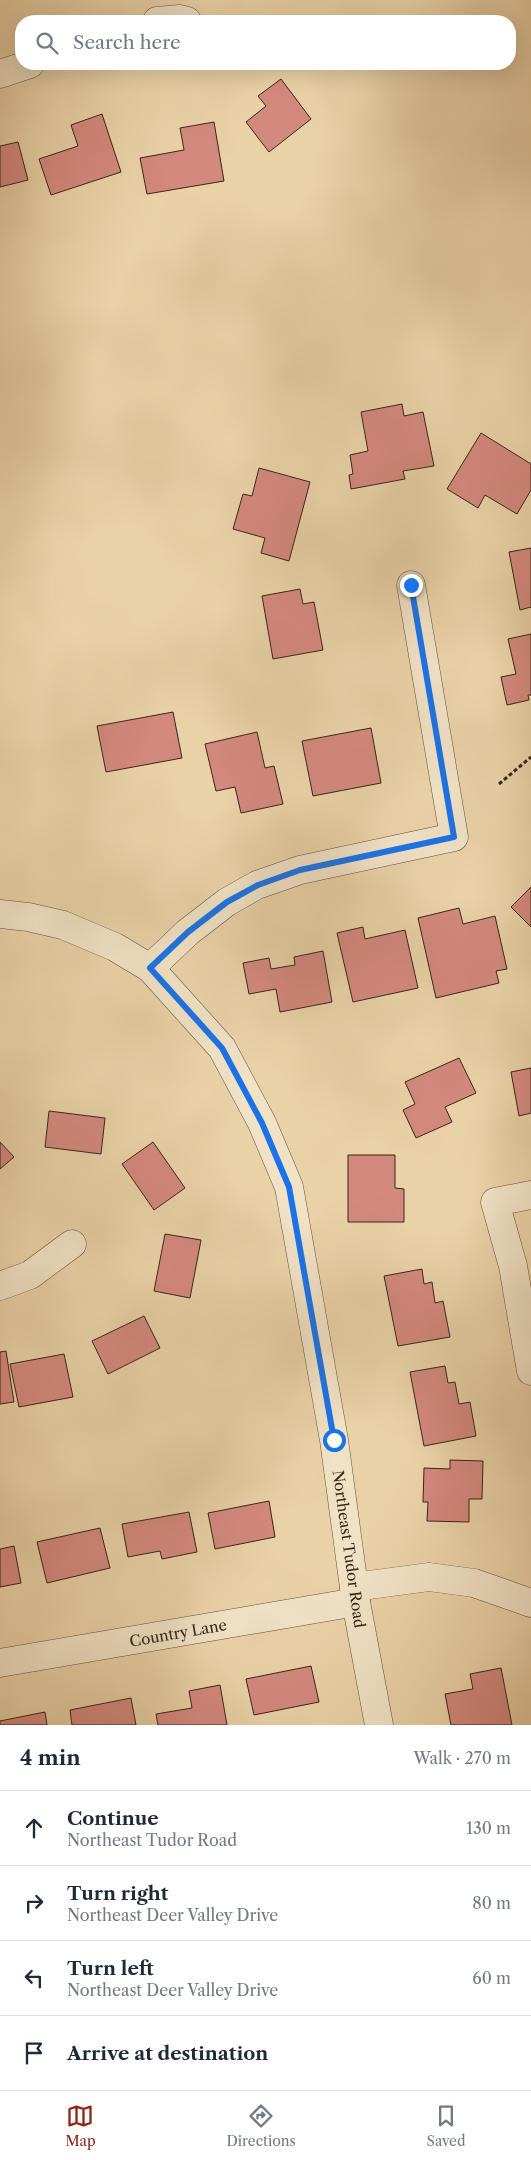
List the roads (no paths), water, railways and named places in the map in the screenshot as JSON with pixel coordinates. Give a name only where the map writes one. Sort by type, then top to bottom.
[{"type":"street","points":[[0,74],[15,69]]},
{"type":"street","points":[[150,968],[188,932],[227,902],[258,885],[300,870],[454,837],[411,585]]},
{"type":"street","name":"Northeast Tudor Road","points":[[0,914],[28,917],[63,925],[115,947],[150,968],[222,1048],[262,1123],[289,1187],[334,1440],[355,1595],[379,1725]]},
{"type":"street","points":[[531,1195],[495,1202],[513,1266],[531,1371]]},
{"type":"street","points":[[0,1286],[30,1274],[72,1244]]},
{"type":"street","name":"Country Lane","points":[[0,1663],[355,1595],[430,1577],[529,1596]]}]
